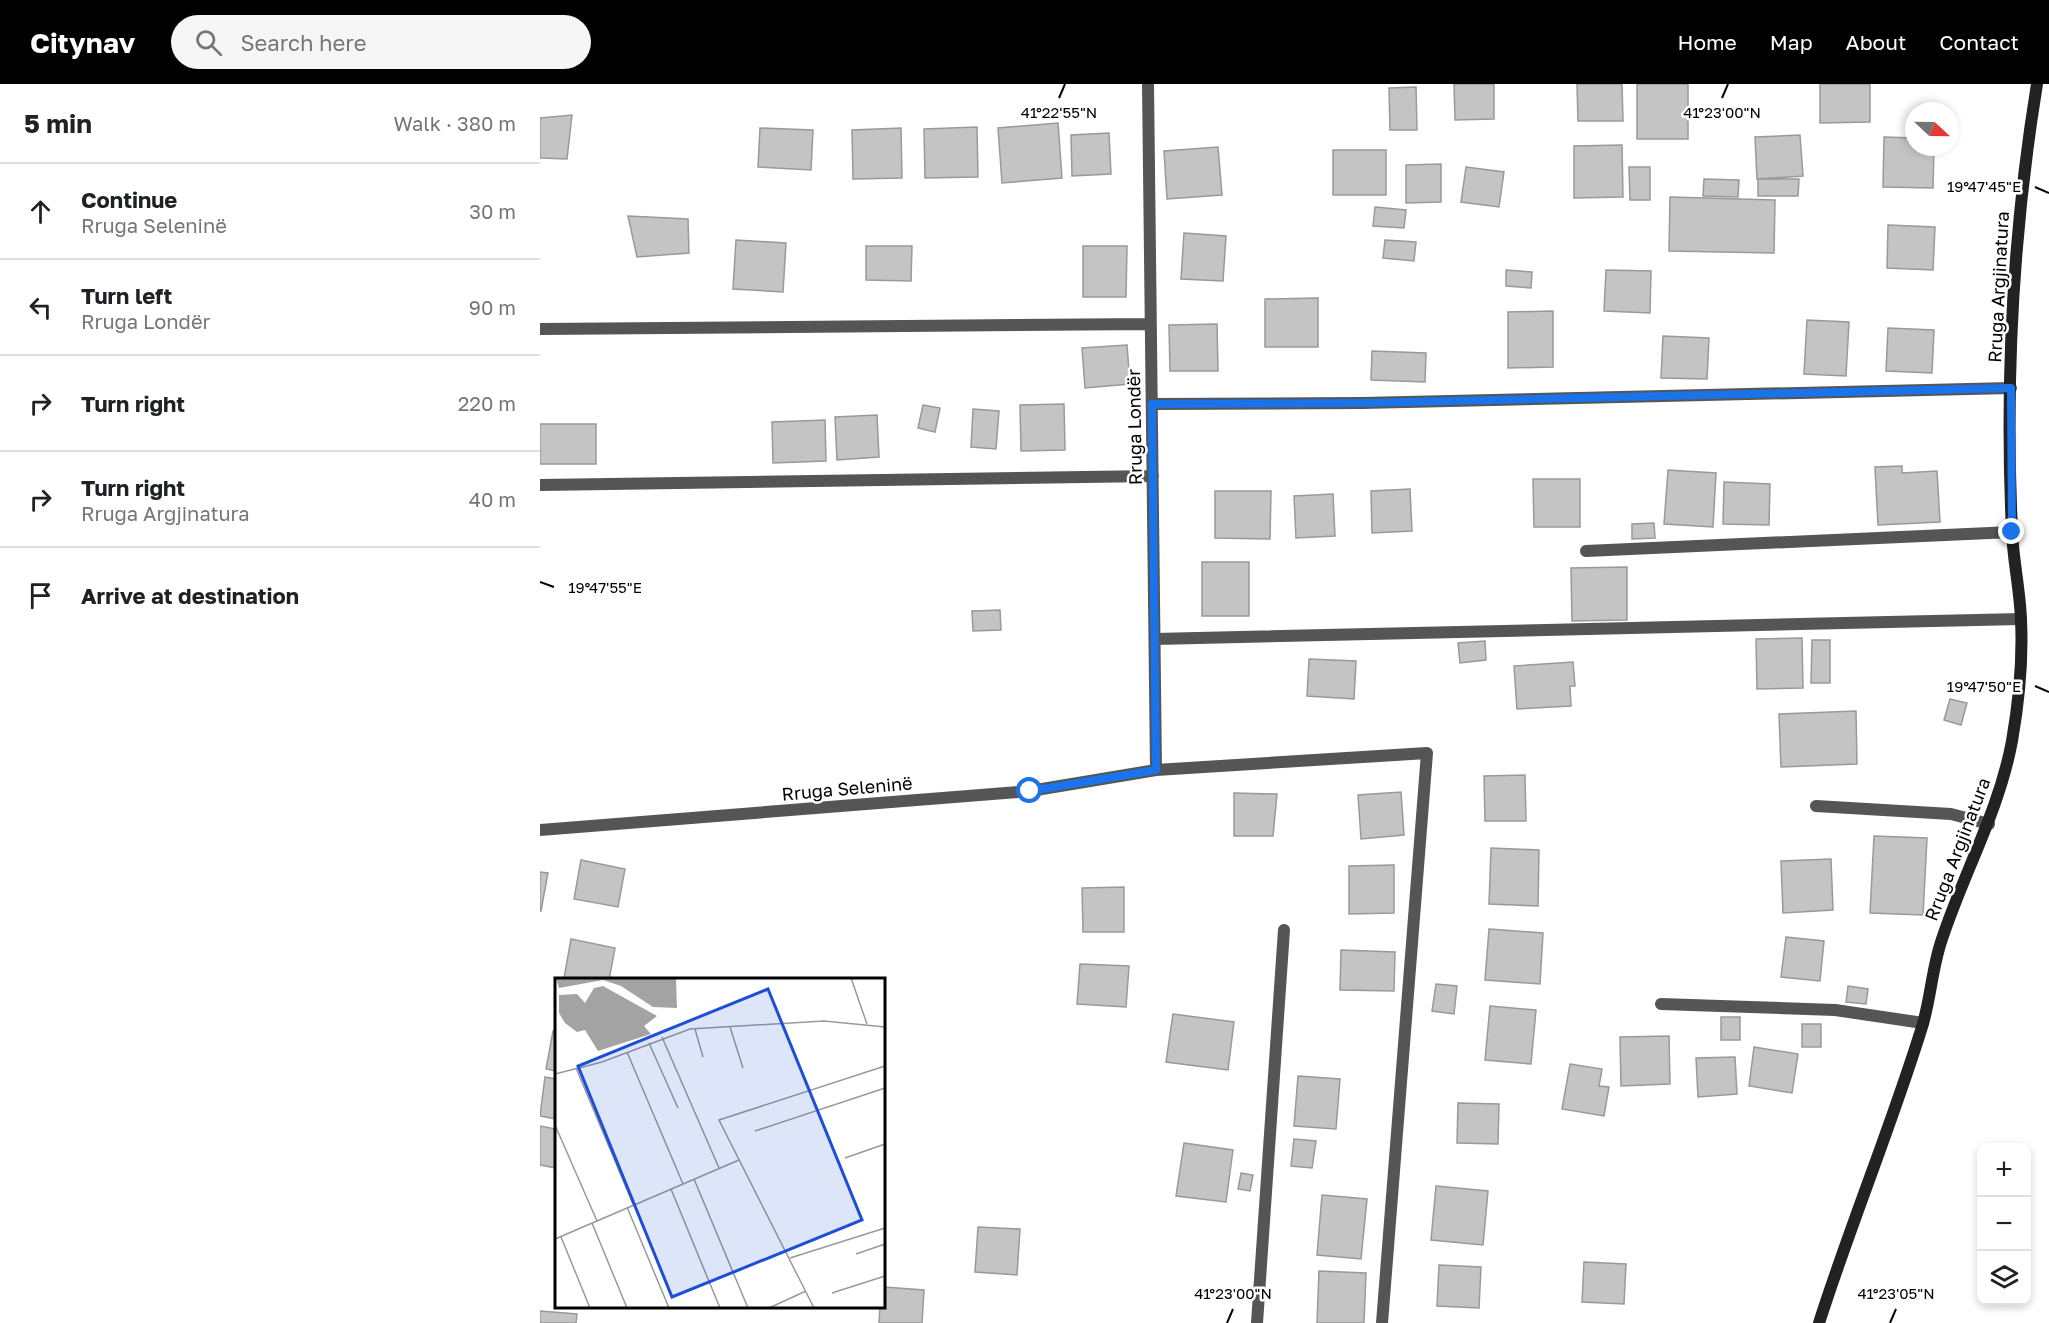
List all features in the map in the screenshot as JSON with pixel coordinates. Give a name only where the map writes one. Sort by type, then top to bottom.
[{"type":"street","name":"Rruga Londër","points":[[1148,84],[1156,770]]},
{"type":"street","name":"Rruga Argjinatura","points":[[1819,1323],[1923,1023],[1940,944],[1958,892],[1989,824],[2000,792],[2012,740],[2022,664],[2021,619],[2012,532],[2011,388],[2017,226],[2037,84]]},
{"type":"street","points":[[540,329],[1150,324]]},
{"type":"street","points":[[1152,404],[1373,403],[2011,388]]},
{"type":"street","points":[[540,485],[1153,476]]},
{"type":"street","points":[[1586,551],[2012,532]]},
{"type":"street","points":[[1155,639],[2021,619]]},
{"type":"street","name":"Rruga Seleninë","points":[[540,830],[1030,791],[1156,770],[1427,753],[1382,1323]]},
{"type":"street","points":[[1816,806],[1951,814],[1989,824]]},
{"type":"street","points":[[1257,1323],[1284,930]]},
{"type":"street","points":[[1661,1004],[1835,1010],[1923,1023]]},
{"type":"building","points":[[1454,84],[1494,84],[1494,119],[1455,120]]},
{"type":"building","points":[[1577,84],[1622,84],[1623,121],[1578,121]]},
{"type":"building","points":[[1637,84],[1688,84],[1688,139],[1637,139]]},
{"type":"building","points":[[1820,84],[1870,84],[1870,122],[1820,123]]},
{"type":"building","points":[[1416,87],[1417,130],[1390,130],[1389,88]]},
{"type":"building","points":[[572,115],[567,159],[540,158],[540,118]]},
{"type":"building","points":[[1058,123],[1062,178],[1002,183],[998,128]]},
{"type":"building","points":[[977,127],[978,177],[925,178],[924,129]]},
{"type":"building","points":[[760,128],[813,130],[811,170],[758,167]]},
{"type":"building","points":[[901,128],[902,178],[853,179],[852,130]]},
{"type":"building","points":[[1109,133],[1111,174],[1072,176],[1071,135]]},
{"type":"building","points":[[1800,135],[1803,176],[1757,179],[1755,137]]},
{"type":"building","points":[[1884,137],[1905,138],[1905,156],[1934,156],[1933,188],[1883,187]]},
{"type":"building","points":[[1622,145],[1623,197],[1574,198],[1574,146]]},
{"type":"building","points":[[1218,147],[1222,195],[1167,199],[1164,151]]},
{"type":"building","points":[[1333,150],[1386,150],[1386,195],[1333,195]]},
{"type":"building","points":[[1441,164],[1441,202],[1406,203],[1406,165]]},
{"type":"building","points":[[1466,167],[1504,172],[1499,207],[1461,202]]},
{"type":"building","points":[[1629,167],[1650,167],[1650,200],[1630,200]]},
{"type":"building","points":[[1704,179],[1739,180],[1738,197],[1703,196]]},
{"type":"building","points":[[1758,179],[1799,179],[1798,196],[1758,196]]},
{"type":"building","points":[[1670,197],[1775,200],[1774,253],[1669,251]]},
{"type":"building","points":[[1375,207],[1406,210],[1404,228],[1373,226]]},
{"type":"building","points":[[628,216],[688,219],[689,253],[637,257]]},
{"type":"building","points":[[1888,225],[1935,227],[1933,270],[1887,268]]},
{"type":"building","points":[[1184,233],[1226,236],[1223,281],[1181,279]]},
{"type":"building","points":[[736,240],[786,243],[783,292],[733,289]]},
{"type":"building","points":[[1385,240],[1416,242],[1414,261],[1383,258]]},
{"type":"building","points":[[866,246],[912,246],[911,281],[866,280]]},
{"type":"building","points":[[1083,246],[1127,246],[1126,297],[1083,297]]},
{"type":"building","points":[[1506,270],[1532,272],[1531,288],[1506,286]]},
{"type":"building","points":[[1606,270],[1651,271],[1650,313],[1604,311]]},
{"type":"building","points":[[1318,298],[1318,347],[1265,347],[1265,299]]},
{"type":"building","points":[[1553,311],[1553,367],[1508,368],[1508,312]]},
{"type":"building","points":[[1807,320],[1849,322],[1846,376],[1804,374]]},
{"type":"building","points":[[1217,324],[1218,371],[1170,371],[1169,325]]},
{"type":"building","points":[[1888,328],[1934,330],[1932,373],[1886,371]]},
{"type":"building","points":[[1663,336],[1709,338],[1707,379],[1661,378]]},
{"type":"building","points":[[1127,345],[1130,384],[1085,388],[1082,348]]},
{"type":"building","points":[[1372,351],[1426,353],[1425,382],[1371,380]]},
{"type":"building","points":[[1064,404],[1065,450],[1021,451],[1020,405]]},
{"type":"building","points":[[923,405],[940,408],[935,432],[918,428]]},
{"type":"building","points":[[973,409],[999,411],[996,449],[971,447]]},
{"type":"building","points":[[877,415],[879,457],[837,460],[835,417]]},
{"type":"building","points":[[825,420],[826,461],[773,463],[772,422]]},
{"type":"building","points":[[540,424],[596,424],[596,464],[540,464]]},
{"type":"building","points":[[1902,466],[1902,473],[1937,471],[1940,522],[1878,525],[1875,467]]},
{"type":"building","points":[[1668,470],[1716,473],[1713,527],[1664,524]]},
{"type":"building","points":[[1533,479],[1580,479],[1580,527],[1534,527]]},
{"type":"building","points":[[1724,482],[1770,484],[1769,525],[1723,524]]},
{"type":"building","points":[[1410,489],[1412,531],[1372,533],[1371,491]]},
{"type":"building","points":[[1215,491],[1271,491],[1270,539],[1215,538]]},
{"type":"building","points":[[1333,494],[1335,536],[1296,538],[1294,496]]},
{"type":"building","points":[[1654,523],[1655,538],[1632,539],[1632,524]]},
{"type":"building","points":[[1202,562],[1249,562],[1249,616],[1202,616]]},
{"type":"building","points":[[1627,567],[1627,620],[1572,621],[1571,568]]},
{"type":"building","points":[[1000,610],[1001,630],[973,631],[972,611]]},
{"type":"building","points":[[1802,638],[1803,688],[1757,689],[1756,639]]},
{"type":"building","points":[[1812,640],[1830,640],[1830,683],[1811,683]]},
{"type":"building","points":[[1485,641],[1486,660],[1460,663],[1458,643]]},
{"type":"building","points":[[1309,659],[1356,661],[1354,699],[1307,696]]},
{"type":"building","points":[[1573,662],[1575,686],[1570,686],[1571,706],[1517,709],[1514,666]]},
{"type":"building","points":[[1950,699],[1967,703],[1961,725],[1944,720]]},
{"type":"building","points":[[1856,711],[1857,764],[1781,767],[1779,714]]},
{"type":"building","points":[[1525,775],[1526,821],[1485,821],[1484,776]]},
{"type":"building","points":[[1401,792],[1404,835],[1361,839],[1358,795]]},
{"type":"building","points":[[1234,793],[1277,794],[1273,836],[1234,836]]},
{"type":"building","points":[[1874,836],[1927,838],[1923,915],[1870,913]]},
{"type":"building","points":[[1491,848],[1539,850],[1538,906],[1489,904]]},
{"type":"building","points":[[1831,859],[1833,910],[1783,913],[1781,861]]},
{"type":"building","points":[[581,860],[625,869],[618,907],[574,899]]},
{"type":"building","points":[[1394,865],[1394,913],[1349,914],[1349,866]]},
{"type":"building","points":[[540,872],[548,873],[541,911],[540,911]]},
{"type":"building","points":[[1124,887],[1124,932],[1083,932],[1082,888]]},
{"type":"building","points":[[1489,929],[1543,933],[1540,984],[1485,980]]},
{"type":"building","points":[[1786,937],[1824,941],[1820,981],[1781,977]]},
{"type":"building","points":[[571,939],[615,948],[609,978],[564,978]]},
{"type":"building","points":[[1341,950],[1395,952],[1394,991],[1340,990]]},
{"type":"building","points":[[1080,964],[1129,966],[1126,1007],[1077,1004]]},
{"type":"building","points":[[1436,984],[1457,986],[1454,1014],[1432,1011]]},
{"type":"building","points":[[1848,986],[1868,989],[1866,1004],[1846,1002]]},
{"type":"building","points":[[1490,1006],[1536,1010],[1531,1064],[1485,1060]]},
{"type":"building","points":[[1173,1014],[1234,1022],[1228,1070],[1166,1062]]},
{"type":"building","points":[[1721,1017],[1740,1017],[1740,1040],[1721,1040]]},
{"type":"building","points":[[1802,1024],[1821,1024],[1821,1047],[1802,1047]]},
{"type":"building","points":[[553,1031],[555,1032],[555,1071],[546,1069]]},
{"type":"building","points":[[1669,1036],[1670,1084],[1621,1086],[1620,1037]]},
{"type":"building","points":[[1754,1047],[1798,1054],[1792,1093],[1749,1086]]},
{"type":"building","points":[[1735,1057],[1737,1094],[1698,1097],[1696,1058]]},
{"type":"building","points":[[1570,1064],[1602,1069],[1599,1086],[1609,1087],[1604,1116],[1562,1109]]},
{"type":"building","points":[[1298,1076],[1340,1079],[1336,1129],[1294,1126]]},
{"type":"building","points":[[545,1077],[555,1079],[555,1119],[540,1116]]},
{"type":"building","points":[[1458,1103],[1499,1104],[1498,1144],[1457,1143]]},
{"type":"building","points":[[540,1126],[555,1129],[555,1168],[540,1165]]},
{"type":"building","points":[[1294,1139],[1316,1141],[1312,1168],[1291,1166]]},
{"type":"building","points":[[1184,1143],[1233,1150],[1226,1202],[1176,1196]]},
{"type":"building","points":[[1241,1173],[1253,1175],[1250,1191],[1238,1189]]},
{"type":"building","points":[[1436,1186],[1488,1191],[1483,1245],[1431,1240]]},
{"type":"building","points":[[1322,1195],[1367,1199],[1361,1259],[1317,1255]]},
{"type":"building","points":[[978,1227],[1020,1229],[1017,1275],[975,1272]]},
{"type":"building","points":[[1584,1262],[1626,1264],[1624,1304],[1582,1302]]},
{"type":"building","points":[[1439,1265],[1481,1267],[1479,1308],[1437,1306]]},
{"type":"building","points":[[1319,1271],[1366,1273],[1364,1323],[1317,1323]]},
{"type":"building","points":[[885,1287],[924,1290],[922,1323],[879,1323],[880,1308],[885,1308]]},
{"type":"building","points":[[540,1311],[577,1314],[576,1323],[540,1323]]},
{"type":"route","points":[[1030,791],[1156,770],[1152,404],[1362,403],[2011,388],[2012,532]]}]
